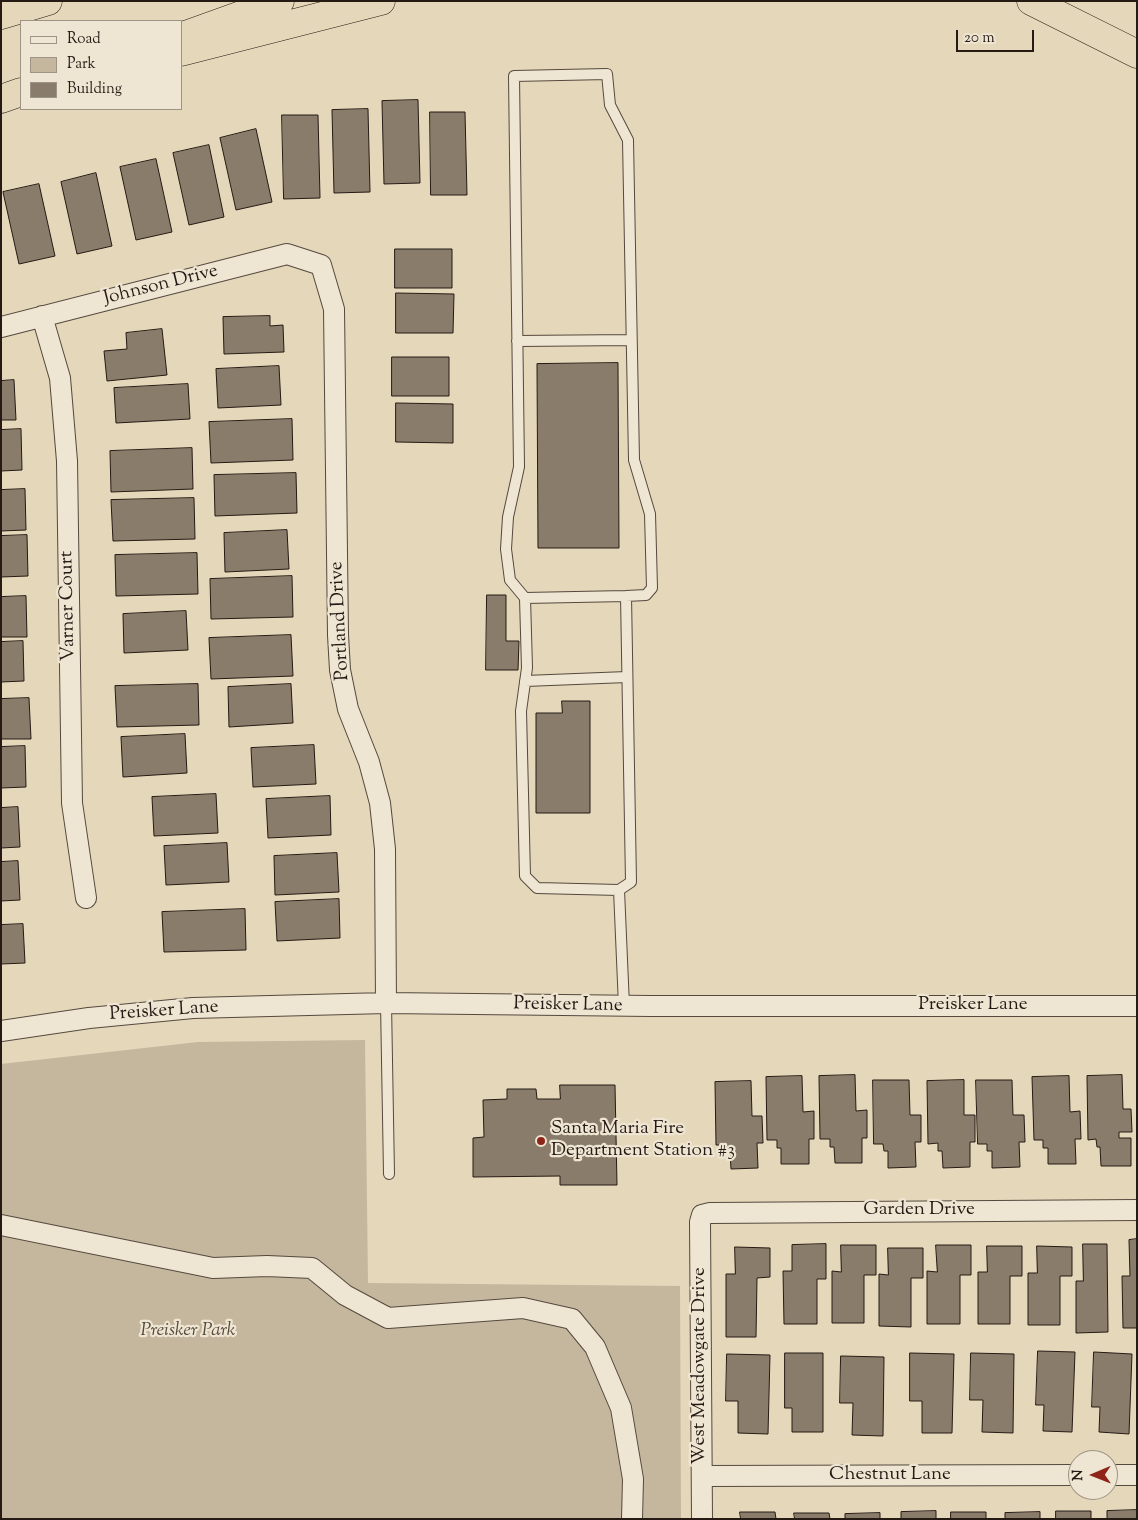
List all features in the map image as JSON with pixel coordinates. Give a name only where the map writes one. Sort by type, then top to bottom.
[{"type":"highway","points":[[1,15],[48,1]]},
{"type":"highway","points":[[182,36],[280,1]]},
{"type":"highway","points":[[182,52],[381,1]]},
{"type":"highway","points":[[1031,1],[1137,54]]},
{"type":"street","name":"Johnson Drive","points":[[1,327],[287,254],[321,265]]},
{"type":"street","name":"Portland Drive","points":[[321,265],[334,309],[340,670],[348,709],[369,762],[380,803],[385,849],[386,1003]]},
{"type":"street","name":"Varner Court","points":[[42,316],[60,378],[67,461],[72,802],[86,898]]},
{"type":"street","name":"Preisker Lane","points":[[1,1030],[88,1018],[193,1008],[386,1003],[624,1006],[1137,1006]]},
{"type":"street","name":"Garden Drive","points":[[702,1215],[720,1213],[1137,1210]]},
{"type":"street","name":"West Meadowgate Drive","points":[[702,1215],[700,1222],[702,1519]]},
{"type":"street","points":[[1,1226],[213,1268],[267,1266],[312,1268],[345,1295],[388,1318],[524,1308],[572,1319],[594,1347],[621,1408],[633,1479],[632,1519]]},
{"type":"street","name":"Chestnut Lane","points":[[702,1476],[1068,1475]]},
{"type":"street","points":[[1118,1475],[1137,1475]]},
{"type":"lane","points":[[525,598],[646,595],[652,588],[650,514],[634,460],[628,140],[610,105],[607,74],[514,76],[519,467],[508,517],[506,549],[510,580],[525,598],[526,668],[521,711],[525,876],[537,888],[619,890],[631,882],[626,596]]},
{"type":"lane","points":[[517,341],[631,340]]},
{"type":"lane","points":[[525,681],[627,677]]},
{"type":"lane","points":[[619,890],[624,1006]]},
{"type":"lane","points":[[386,1003],[389,1174]]},
{"type":"green space","name":"Preisker Park","points":[[365,1040],[368,1283],[680,1286],[681,1519],[1,1519],[1,1064],[198,1042]]},
{"type":"building","points":[[418,100],[420,183],[384,184],[382,101]]},
{"type":"building","points":[[368,109],[370,192],[334,193],[332,110]]},
{"type":"building","points":[[430,112],[465,112],[467,195],[431,195]]},
{"type":"building","points":[[282,115],[318,115],[320,198],[284,199]]},
{"type":"building","points":[[256,129],[272,202],[236,210],[220,138]]},
{"type":"building","points":[[209,145],[224,217],[189,225],[173,153]]},
{"type":"building","points":[[156,159],[172,232],[136,240],[120,167]]},
{"type":"building","points":[[96,173],[112,246],[77,254],[61,182]]},
{"type":"building","points":[[39,184],[55,256],[19,264],[3,192]]},
{"type":"building","points":[[395,249],[452,249],[452,288],[395,288]]},
{"type":"building","points":[[396,293],[454,294],[453,333],[396,333]]},
{"type":"building","points":[[270,316],[270,326],[283,325],[284,352],[224,354],[223,317]]},
{"type":"building","points":[[162,329],[167,375],[107,381],[104,351],[127,349],[126,333]]},
{"type":"building","points":[[392,357],[449,357],[449,396],[392,396]]},
{"type":"building","points":[[618,363],[619,548],[538,548],[537,364]]},
{"type":"building","points":[[279,366],[281,405],[218,408],[216,369]]},
{"type":"building","points":[[14,380],[16,420],[1,420],[1,381]]},
{"type":"building","points":[[188,384],[190,419],[116,423],[114,388]]},
{"type":"building","points":[[396,403],[453,404],[453,443],[396,442]]},
{"type":"building","points":[[292,419],[293,460],[211,463],[209,422]]},
{"type":"building","points":[[21,429],[22,470],[1,471],[1,430]]},
{"type":"building","points":[[192,448],[193,489],[111,492],[110,451]]},
{"type":"building","points":[[296,473],[297,513],[215,516],[214,475]]},
{"type":"building","points":[[25,489],[26,530],[1,531],[1,490]]},
{"type":"building","points":[[194,498],[195,539],[113,541],[111,500]]},
{"type":"building","points":[[287,530],[289,569],[225,572],[224,533]]},
{"type":"building","points":[[27,535],[28,576],[1,577],[1,536]]},
{"type":"building","points":[[197,553],[198,594],[116,596],[115,555]]},
{"type":"building","points":[[292,576],[293,617],[211,619],[210,579]]},
{"type":"building","points":[[487,595],[506,595],[506,641],[519,641],[518,670],[486,670]]},
{"type":"building","points":[[26,596],[27,637],[1,637],[1,597]]},
{"type":"building","points":[[186,611],[188,650],[124,653],[123,614]]},
{"type":"building","points":[[291,635],[293,676],[211,679],[209,638]]},
{"type":"building","points":[[23,641],[24,681],[1,682],[1,642]]},
{"type":"building","points":[[198,684],[199,725],[117,727],[115,686]]},
{"type":"building","points":[[291,684],[293,723],[229,727],[228,687]]},
{"type":"building","points":[[29,698],[31,739],[1,739],[1,699]]},
{"type":"building","points":[[562,701],[590,701],[590,813],[536,813],[536,713],[562,713]]},
{"type":"building","points":[[185,734],[187,773],[123,777],[121,737]]},
{"type":"building","points":[[314,745],[316,784],[253,787],[251,748]]},
{"type":"building","points":[[25,746],[26,787],[1,788],[1,747]]},
{"type":"building","points":[[216,794],[218,833],[154,836],[152,797]]},
{"type":"building","points":[[330,796],[331,835],[268,838],[266,799]]},
{"type":"building","points":[[18,807],[20,847],[1,848],[1,808]]},
{"type":"building","points":[[227,843],[229,882],[166,885],[164,846]]},
{"type":"building","points":[[337,853],[339,892],[275,895],[274,856]]},
{"type":"building","points":[[18,861],[20,900],[1,901],[1,862]]},
{"type":"building","points":[[339,899],[340,938],[277,941],[275,902]]},
{"type":"building","points":[[245,909],[246,950],[164,952],[162,912]]},
{"type":"building","points":[[23,924],[25,963],[1,964],[1,925]]},
{"type":"building","points":[[855,1075],[856,1111],[867,1110],[867,1138],[862,1138],[862,1163],[835,1163],[834,1147],[830,1147],[830,1139],[820,1139],[819,1076]]},
{"type":"building","points":[[1122,1075],[1123,1109],[1131,1109],[1132,1132],[1119,1132],[1119,1138],[1131,1138],[1131,1166],[1101,1166],[1100,1147],[1097,1147],[1096,1139],[1088,1140],[1087,1076]]},
{"type":"building","points":[[802,1076],[803,1112],[814,1111],[814,1139],[809,1139],[809,1164],[781,1164],[781,1148],[777,1148],[777,1140],[767,1140],[766,1077]]},
{"type":"building","points":[[1069,1076],[1070,1112],[1080,1111],[1081,1139],[1075,1139],[1076,1164],[1048,1164],[1048,1148],[1043,1148],[1043,1140],[1034,1140],[1032,1077]]},
{"type":"building","points":[[873,1080],[909,1080],[910,1115],[921,1115],[921,1142],[915,1142],[916,1167],[888,1168],[888,1151],[884,1151],[883,1144],[874,1144]]},
{"type":"building","points":[[964,1080],[964,1115],[975,1115],[975,1142],[970,1142],[970,1167],[943,1168],[942,1151],[938,1151],[938,1143],[928,1144],[927,1081]]},
{"type":"building","points":[[976,1080],[1012,1080],[1013,1115],[1024,1115],[1025,1142],[1019,1142],[1020,1167],[992,1168],[992,1151],[987,1151],[987,1144],[978,1144]]},
{"type":"building","points":[[751,1081],[752,1116],[762,1116],[763,1143],[757,1143],[758,1168],[731,1169],[730,1153],[726,1153],[726,1145],[716,1145],[715,1082]]},
{"type":"building","points":[[560,1085],[615,1085],[617,1185],[560,1185],[560,1176],[473,1177],[473,1138],[484,1137],[483,1100],[507,1099],[507,1089],[536,1089],[537,1099],[560,1099]]},
{"type":"building","points":[[1137,1239],[1137,1328],[1123,1328],[1122,1276],[1130,1276],[1129,1240]]},
{"type":"building","points":[[826,1244],[826,1279],[817,1279],[817,1324],[784,1324],[783,1271],[792,1271],[792,1245]]},
{"type":"building","points":[[1083,1244],[1107,1244],[1108,1332],[1076,1333],[1076,1281],[1083,1281]]},
{"type":"building","points":[[841,1245],[876,1245],[876,1275],[864,1275],[864,1323],[832,1323],[832,1271],[841,1272]]},
{"type":"building","points":[[936,1245],[971,1245],[971,1275],[960,1275],[960,1324],[927,1324],[927,1271],[937,1272]]},
{"type":"building","points":[[987,1246],[1022,1246],[1022,1276],[1010,1276],[1010,1324],[978,1324],[978,1272],[987,1272]]},
{"type":"building","points":[[1037,1246],[1072,1247],[1072,1276],[1060,1276],[1060,1325],[1028,1325],[1028,1273],[1037,1273]]},
{"type":"building","points":[[735,1247],[770,1248],[770,1277],[757,1278],[756,1337],[726,1337],[726,1274],[735,1274]]},
{"type":"building","points":[[888,1248],[923,1248],[923,1278],[911,1278],[911,1327],[879,1326],[879,1274],[888,1275]]},
{"type":"building","points":[[1038,1351],[1075,1352],[1072,1432],[1043,1431],[1044,1405],[1036,1405]]},
{"type":"building","points":[[1094,1352],[1132,1354],[1129,1434],[1099,1432],[1100,1407],[1092,1407]]},
{"type":"building","points":[[785,1353],[823,1353],[823,1432],[792,1432],[792,1408],[785,1408]]},
{"type":"building","points":[[910,1353],[954,1354],[952,1433],[922,1433],[922,1401],[910,1401]]},
{"type":"building","points":[[971,1353],[1014,1354],[1013,1433],[982,1432],[983,1400],[970,1400]]},
{"type":"building","points":[[727,1354],[770,1355],[768,1434],[738,1433],[738,1401],[726,1401]]},
{"type":"building","points":[[841,1356],[884,1357],[883,1436],[852,1435],[853,1403],[840,1403]]},
{"type":"building","points":[[1137,1510],[1137,1519],[1107,1519],[1107,1511]]},
{"type":"building","points":[[936,1511],[936,1519],[901,1519],[901,1512]]},
{"type":"building","points":[[1056,1511],[1091,1511],[1091,1519],[1056,1519]]},
{"type":"building","points":[[740,1512],[775,1512],[776,1519],[741,1519]]},
{"type":"building","points":[[951,1512],[986,1512],[986,1519],[951,1519]]},
{"type":"building","points":[[1040,1512],[1040,1519],[1005,1519],[1005,1513]]},
{"type":"building","points":[[794,1513],[829,1513],[830,1519],[795,1519]]},
{"type":"building","points":[[880,1513],[880,1519],[845,1519],[845,1514]]},
{"type":"place","name":"Santa Maria Fire Department Station #3","points":[[541,1141]]}]
